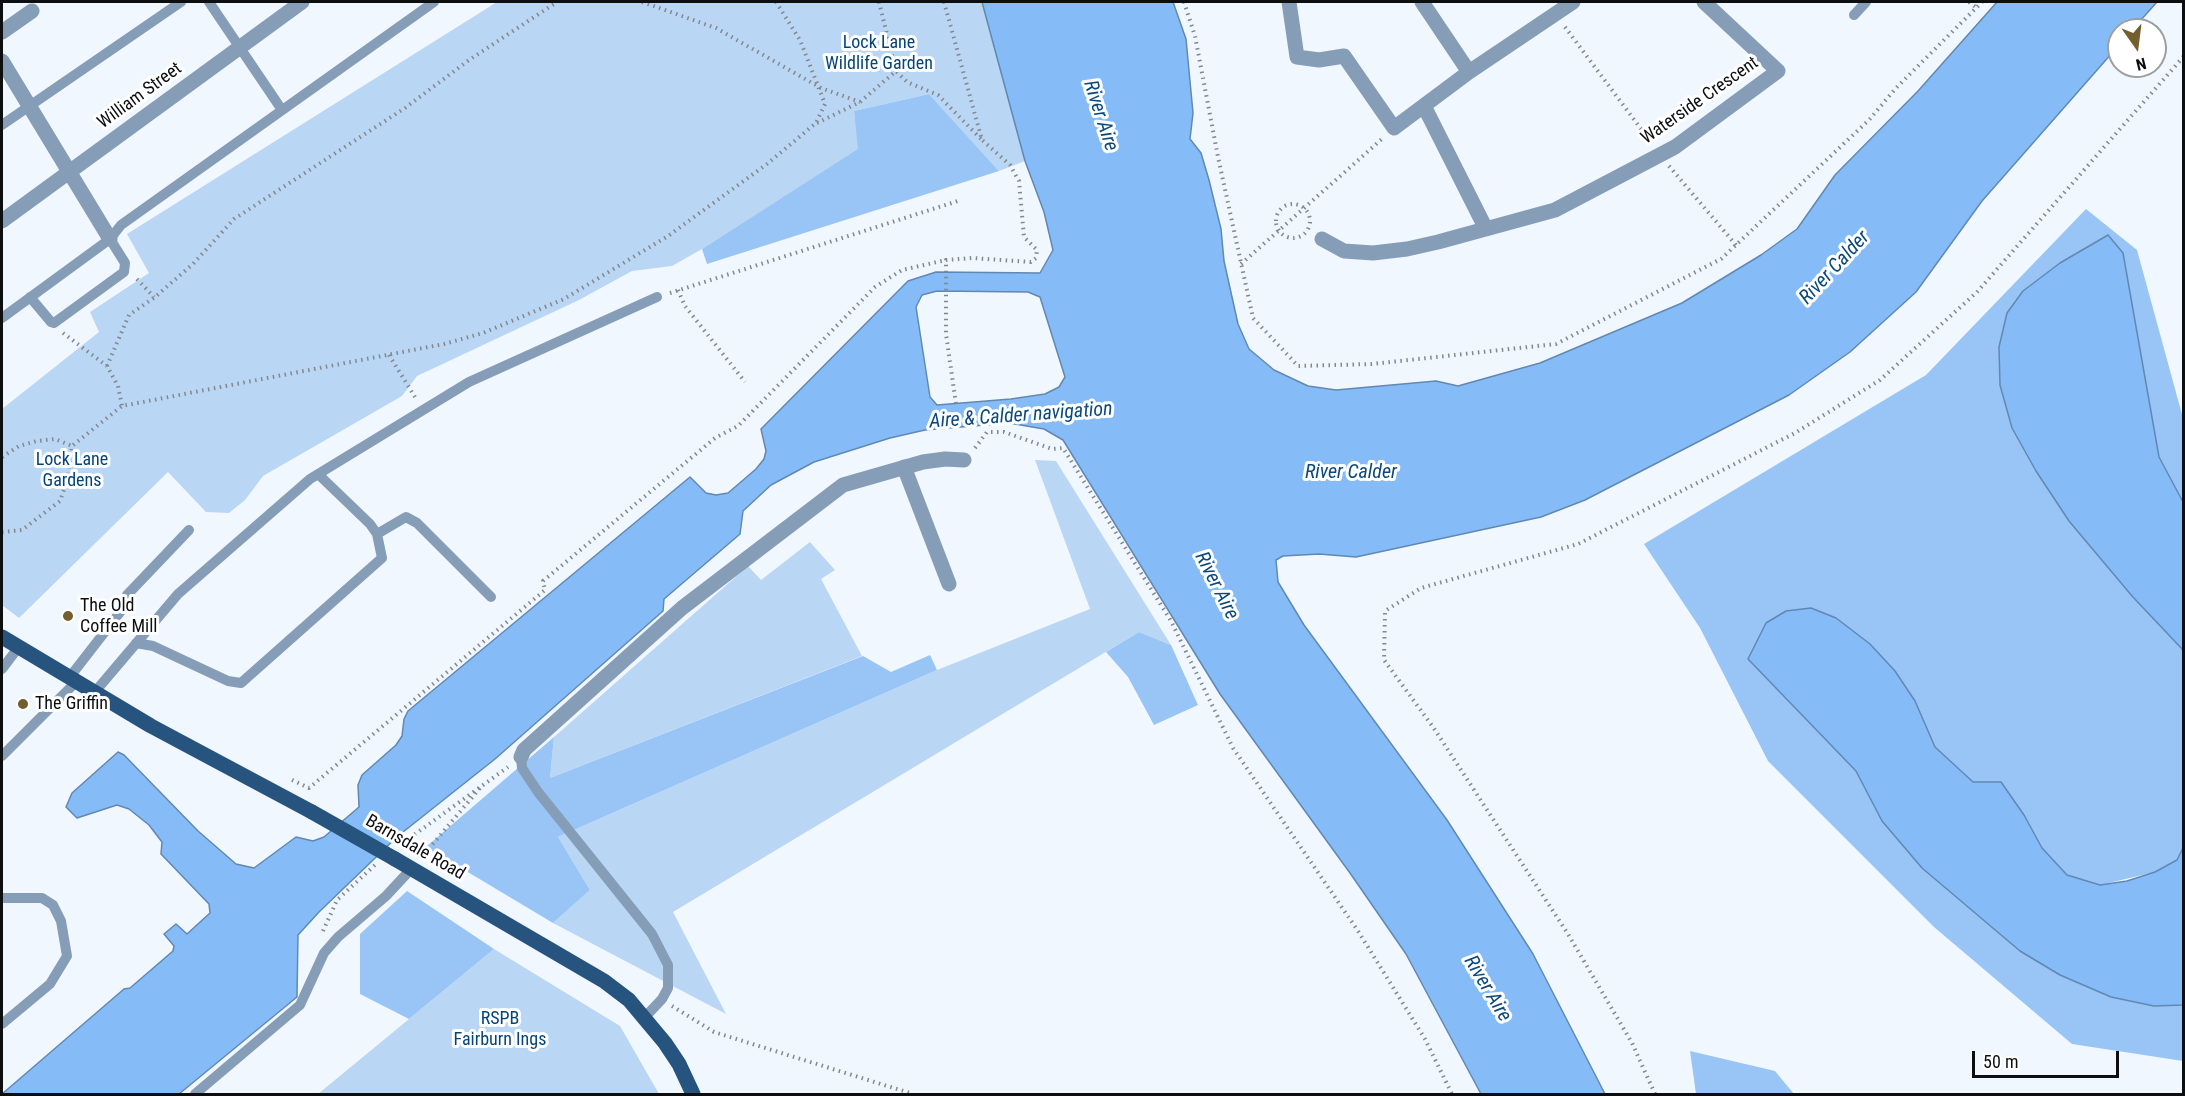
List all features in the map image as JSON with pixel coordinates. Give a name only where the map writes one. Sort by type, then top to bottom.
[{"type":"main road","name":"Barnsdale Road","points":[[2,637],[94,693],[394,854],[412,868],[604,981],[629,1000],[645,1017],[679,1064],[693,1095]]},
{"type":"street","name":"William Street","points":[[2,221],[302,2]]},
{"type":"street","points":[[1289,2],[1297,57],[1319,60],[1344,57],[1394,128],[1469,72],[1573,2]]},
{"type":"street","points":[[1424,2],[1469,72]]},
{"type":"street","name":"Waterside Crescent","points":[[1322,238],[1344,251],[1373,253],[1407,249],[1486,229],[1555,210],[1675,147],[1778,71],[1704,2]]},
{"type":"street","points":[[2,32],[32,11]]},
{"type":"street","points":[[2,61],[110,239]]},
{"type":"street","points":[[1424,106],[1486,229]]},
{"type":"street","points":[[521,757],[524,750],[682,608],[843,485],[904,467],[945,459],[964,460]]},
{"type":"street","points":[[904,467],[948,584]]},
{"type":"lane","points":[[2,125],[181,2]]},
{"type":"lane","points":[[209,2],[282,110]]},
{"type":"lane","points":[[2,318],[110,239],[121,225],[434,2]]},
{"type":"lane","points":[[1854,15],[1866,2]]},
{"type":"lane","points":[[30,297],[54,323],[124,272],[126,267],[110,239]]},
{"type":"lane","points":[[94,693],[178,594],[318,474],[469,382],[657,297]]},
{"type":"lane","points":[[136,643],[153,646],[228,681],[241,683],[381,558],[377,534],[318,474]]},
{"type":"lane","points":[[377,534],[400,519],[406,517],[412,520],[491,597]]},
{"type":"lane","points":[[2,756],[73,680],[128,602],[127,595],[189,530]]},
{"type":"lane","points":[[2,669],[18,648]]},
{"type":"lane","points":[[521,757],[522,768],[538,792],[652,934],[668,965],[668,988],[662,999],[645,1017]]},
{"type":"lane","points":[[195,1095],[300,1005],[324,953],[338,937],[386,896],[412,868]]},
{"type":"lane","points":[[2,898],[42,898],[53,905],[61,921],[67,956],[50,984],[2,1024]]},
{"type":"path","points":[[107,366],[129,315],[155,297],[193,264],[234,219],[405,108],[469,60],[557,2]]},
{"type":"path","points":[[642,2],[716,28],[820,88],[860,102]]},
{"type":"path","points":[[776,2],[800,40],[820,88],[825,105],[816,123]]},
{"type":"path","points":[[288,778],[309,788],[544,590],[543,581],[715,438],[738,426],[875,287],[902,270],[946,260],[972,258],[1031,262],[1036,258],[1037,250],[1024,237],[1019,181],[1010,165],[938,95],[907,82],[896,71],[879,2]]},
{"type":"path","points":[[944,2],[982,140]]},
{"type":"path","points":[[1969,2],[1977,8]]},
{"type":"path","points":[[1555,13],[1660,154],[1736,245]]},
{"type":"path","points":[[1655,1095],[1632,1043],[1568,934],[1433,728],[1384,660],[1385,611],[1421,588],[1578,544],[1796,433],[1880,380],[1977,292],[2184,56]]},
{"type":"path","points":[[2,532],[22,530],[60,501],[67,481],[72,446],[122,406],[389,355],[483,333],[564,299],[668,236],[767,164],[816,123],[860,102],[896,71]]},
{"type":"path","points":[[1241,264],[1394,128]]},
{"type":"path","points":[[657,297],[961,200]]},
{"type":"path","points":[[1295,204],[1306,208],[1310,225],[1304,234],[1294,238],[1280,231],[1276,220],[1284,206],[1295,204]]},
{"type":"path","points":[[946,260],[944,296],[956,404]]},
{"type":"path","points":[[126,267],[155,297]]},
{"type":"path","points":[[678,290],[685,306],[745,382]]},
{"type":"path","points":[[54,323],[70,340],[107,366],[118,386],[122,406]]},
{"type":"path","points":[[389,355],[423,410]]},
{"type":"path","points":[[964,460],[987,432],[1004,432],[1052,449],[1063,448],[1171,621],[1233,748],[1358,931],[1425,1039],[1452,1095]]},
{"type":"path","points":[[2,457],[19,447],[37,441],[55,439],[72,446]]},
{"type":"path","points":[[394,854],[521,757]]},
{"type":"path","points":[[412,868],[452,818],[487,781]]},
{"type":"path","points":[[369,869],[377,863]]},
{"type":"path","points":[[662,999],[714,1032],[913,1095]]},
{"type":"green space","points":[[497,2],[982,2],[1025,161],[999,171],[929,94],[854,111],[859,149],[702,249],[672,266],[632,271],[579,300],[417,376],[402,396],[263,476],[245,500],[229,513],[206,512],[168,472],[19,618],[2,605],[2,409],[99,332],[90,312],[149,273],[127,234]]},
{"type":"green space","points":[[1035,460],[1056,461],[1171,645],[1139,632],[673,912],[726,1014],[553,923],[590,890],[558,837],[937,670],[1090,609]]},
{"type":"green space","points":[[810,542],[835,570],[821,579],[862,656],[550,778],[554,737],[748,566],[761,580]]},
{"type":"green space","name":"RSPB Fairburn Ings","points":[[494,949],[620,1026],[659,1094],[318,1094]]},
{"type":"shaded area","points":[[929,94],[999,171],[707,264],[702,249],[858,149],[854,111]]},
{"type":"shaded area","points":[[2086,209],[2137,250],[2183,418],[2183,502],[2159,457],[2123,253],[2108,236],[2060,263],[2023,291],[2007,313],[1999,347],[2000,385],[2012,428],[2036,471],[2069,521],[2132,596],[2183,650],[2184,848],[2177,860],[2155,872],[2100,885],[2067,875],[2042,848],[2024,815],[1973,782],[1935,747],[1915,701],[1895,671],[1870,644],[1766,623],[1748,659],[1856,771],[1882,821],[1974,911],[2020,951],[2154,1006],[2183,1005],[2183,1061],[2072,1044],[1934,927],[1768,761],[1700,628],[1644,544],[1926,375]]},
{"type":"shaded area","points":[[1139,632],[1171,645],[1198,705],[1154,725],[1128,677],[1106,652]]},
{"type":"shaded area","points":[[930,655],[937,670],[558,837],[590,890],[553,923],[426,847],[554,737],[550,778],[863,656],[891,672]]},
{"type":"shaded area","points":[[407,891],[494,949],[409,1019],[360,994],[360,934]]},
{"type":"shaded area","points":[[1690,1051],[1775,1071],[1794,1094],[1696,1094]]},
{"type":"water","points":[[982,2],[1173,2],[1186,39],[1193,113],[1190,139],[1201,153],[1209,180],[1221,229],[1224,261],[1238,324],[1249,349],[1274,370],[1308,386],[1336,390],[1436,381],[1458,386],[1540,363],[1682,303],[1761,255],[1797,229],[1835,175],[1918,91],[1997,2],[2157,2],[2143,18],[2107,18],[2107,59],[1982,201],[1916,292],[1850,352],[1789,395],[1585,500],[1541,517],[1356,557],[1319,554],[1283,556],[1276,560],[1278,582],[1304,625],[1447,820],[1533,954],[1605,1094],[1481,1094],[1406,954],[1220,694],[1063,440],[1044,429],[1009,423],[925,430],[890,438],[814,462],[771,485],[743,511],[740,534],[664,599],[663,611],[495,759],[398,836],[319,912],[298,935],[297,997],[179,1094],[2,1094],[124,989],[130,988],[173,951],[174,946],[164,934],[176,924],[187,934],[210,913],[209,904],[161,854],[162,842],[149,825],[129,809],[117,805],[77,818],[66,807],[72,793],[118,752],[124,755],[198,831],[236,864],[254,868],[296,837],[313,841],[324,837],[359,807],[358,785],[362,775],[396,745],[402,736],[404,719],[408,711],[690,477],[706,493],[716,495],[728,493],[756,469],[764,459],[766,451],[761,429],[908,281],[936,272],[1040,273],[1053,250],[1044,212],[1025,161]],"holes":[[[937,291],[1028,292],[1040,297],[1065,377],[1059,387],[1045,394],[937,405],[930,397],[916,307],[922,295]]]},
{"type":"water","points":[[2108,235],[2123,253],[2159,457],[2183,502],[2183,650],[2132,596],[2069,521],[2036,471],[2012,428],[2000,385],[1999,347],[2007,313],[2023,291],[2060,263]]},
{"type":"water","points":[[1811,608],[1836,618],[1870,644],[1895,671],[1915,701],[1935,747],[1973,782],[2001,782],[2024,815],[2042,848],[2067,875],[2100,885],[2127,881],[2155,872],[2177,860],[2183,848],[2183,1005],[2154,1006],[2111,997],[2060,975],[2020,951],[1922,868],[1882,821],[1856,771],[1748,659],[1766,623],[1786,611]]},
{"type":"place","name":"The Old Coffee Mill","points":[[68,616]]},
{"type":"place","name":"The Griffin","points":[[23,704]]},
{"type":"park label","name":"Lock Lane Wildlife Garden","points":[[879,53]]},
{"type":"park label","name":"Lock Lane Gardens","points":[[72,470]]},
{"type":"water label","name":"River Aire","points":[[1100,116]]},
{"type":"water label","name":"River Calder","points":[[1835,268]]},
{"type":"water label","name":"Aire & Calder navigation","points":[[1021,416]]},
{"type":"water label","name":"River Calder","points":[[1351,473]]},
{"type":"water label","name":"River Aire","points":[[1216,586]]},
{"type":"water label","name":"River Aire","points":[[1487,989]]}]
